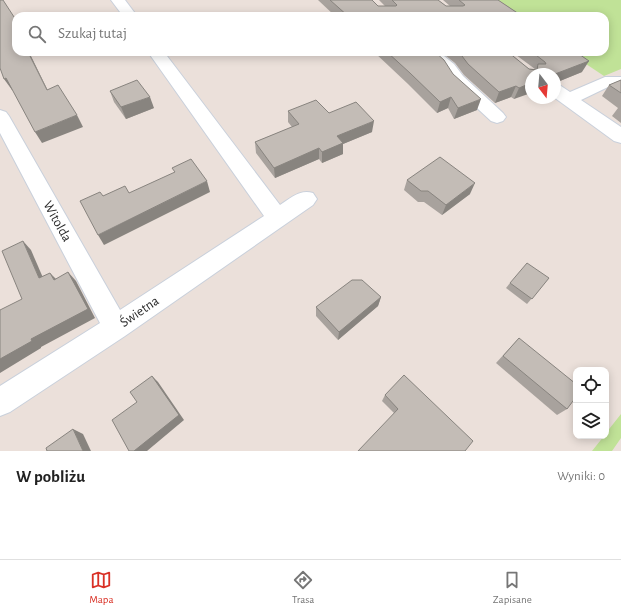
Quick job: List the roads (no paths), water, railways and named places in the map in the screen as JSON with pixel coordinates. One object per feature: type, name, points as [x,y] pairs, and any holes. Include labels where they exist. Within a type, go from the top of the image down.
[{"type":"street","points":[[118,0],[127,12]]},
{"type":"street","points":[[159,56],[277,218]]},
{"type":"street","points":[[434,56],[448,67],[457,80],[497,117]]},
{"type":"street","points":[[562,94],[606,82],[621,82]]},
{"type":"street","points":[[562,94],[621,136]]},
{"type":"street","name":"Witolda","points":[[0,116],[116,326]]},
{"type":"street","name":"Świetna","points":[[0,402],[306,199]]}]
